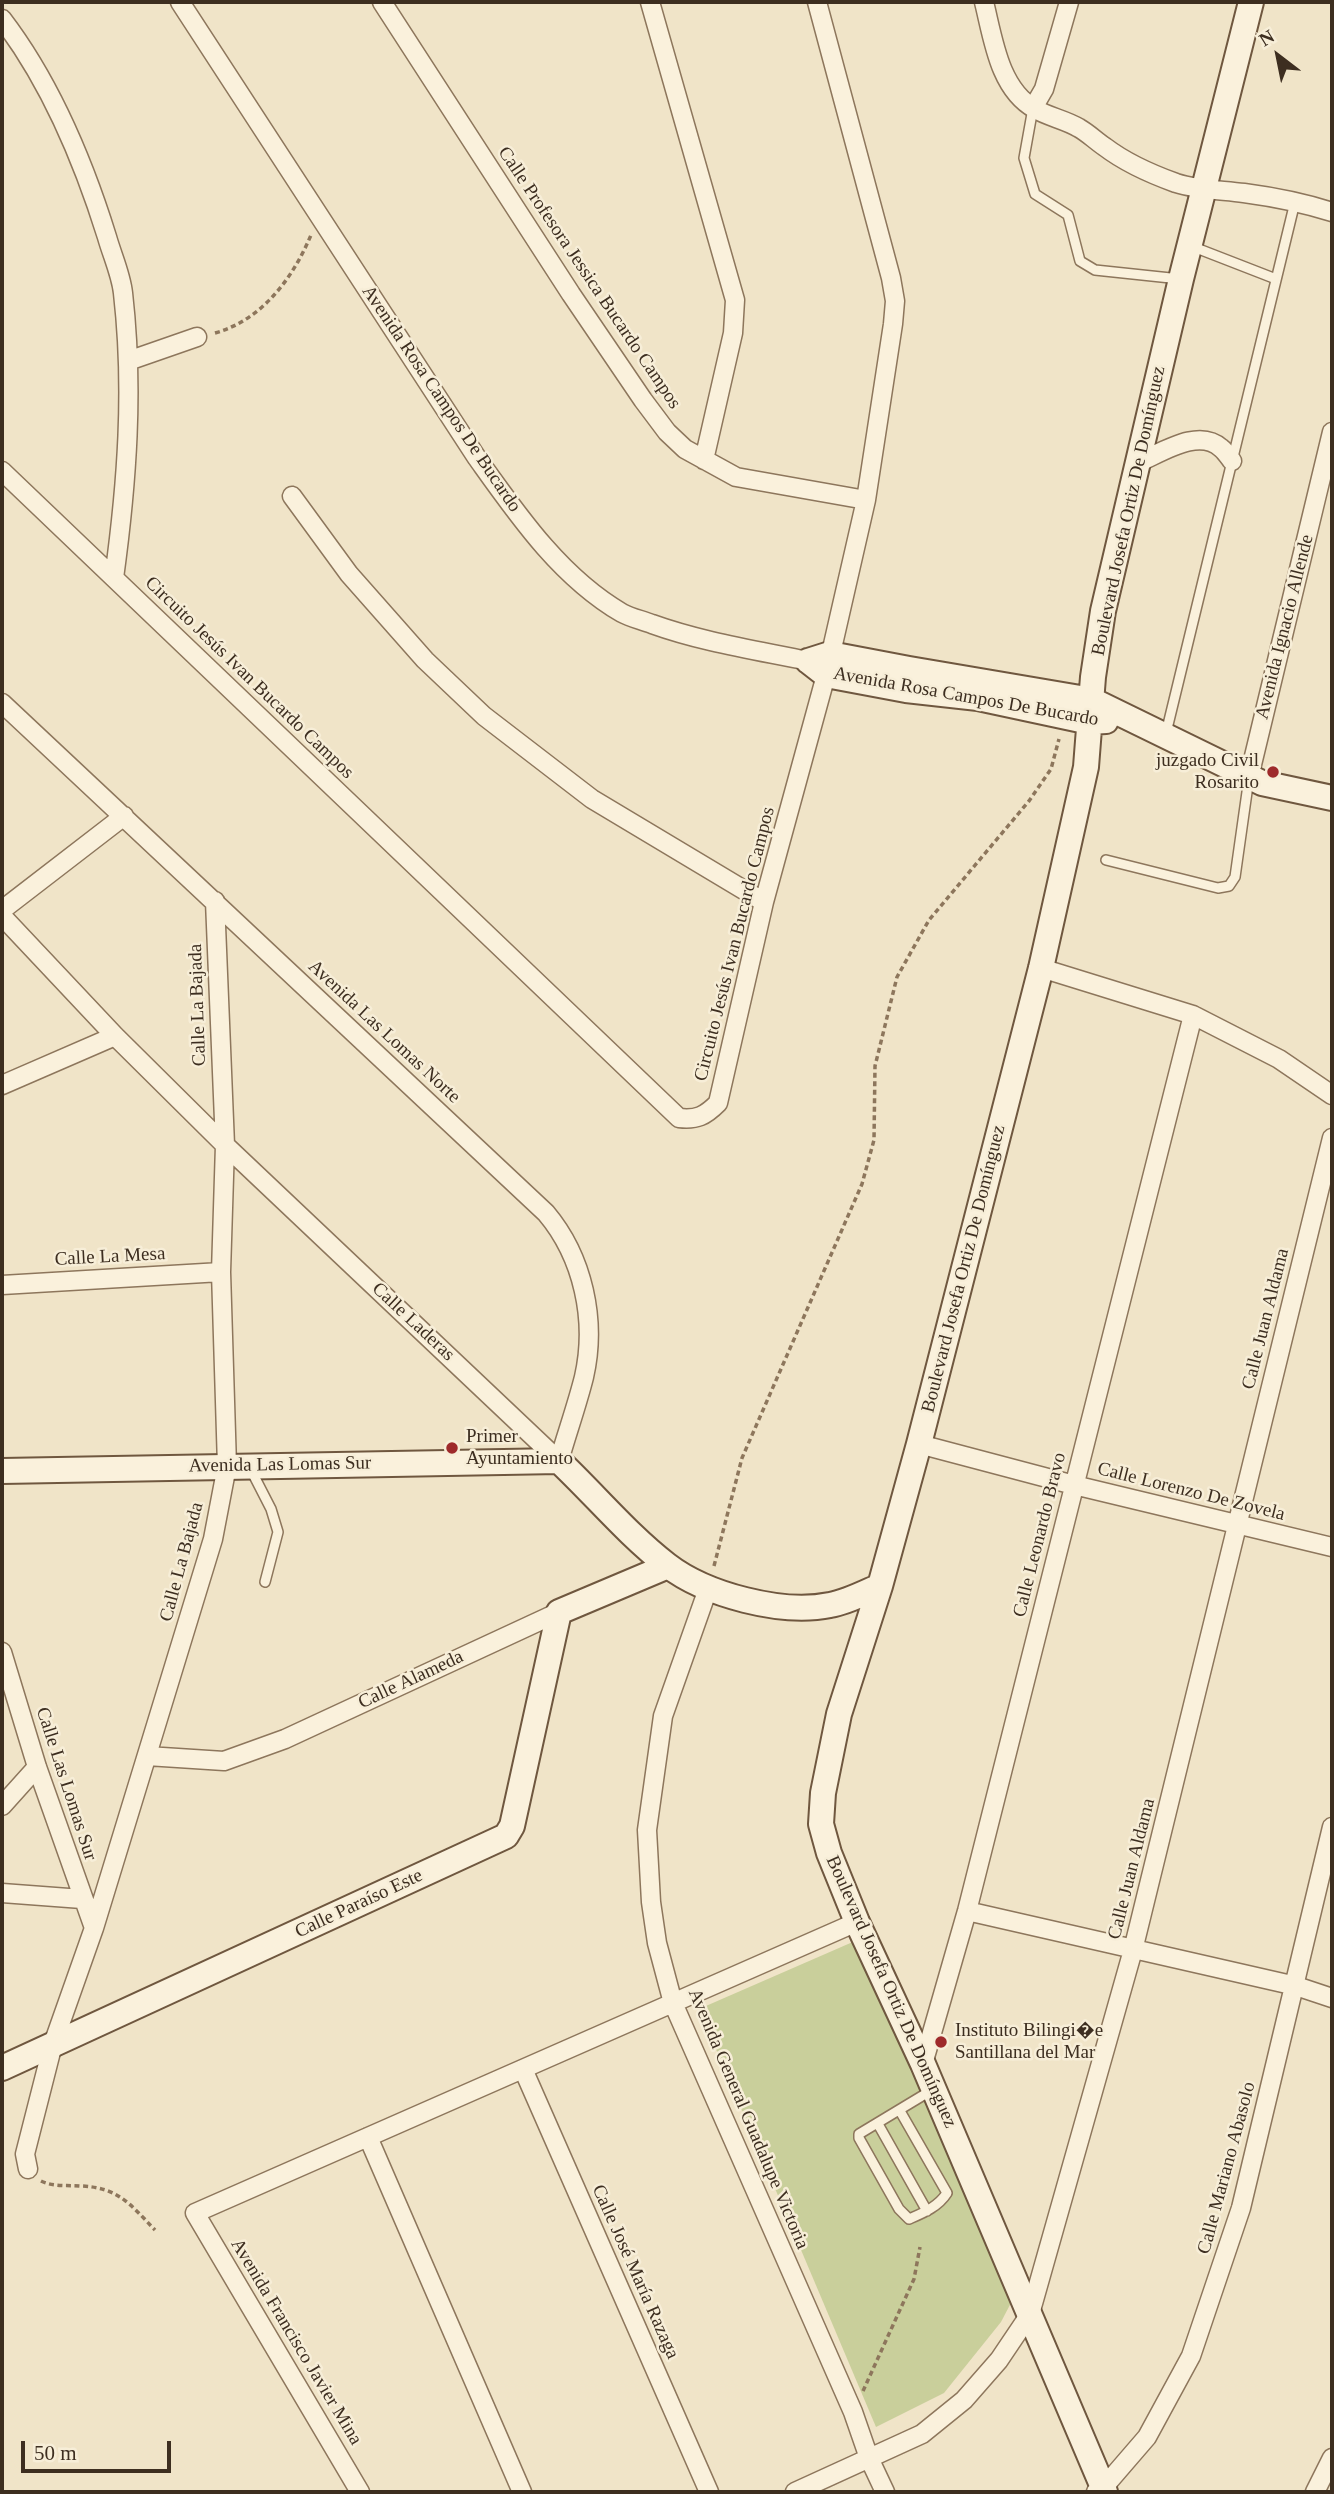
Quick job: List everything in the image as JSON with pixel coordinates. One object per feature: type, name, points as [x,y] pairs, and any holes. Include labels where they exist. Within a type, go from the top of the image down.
[{"type":"main road","name":"Boulevard Josefa Ortiz De Domínguez","points":[[1101,2491],[1030,2314],[934,2089],[857,1922],[829,1853],[821,1824],[823,1793],[839,1714],[880,1586],[919,1444],[1041,968],[1086,767],[1103,611],[1181,279],[1251,2]]},
{"type":"main road","name":"Avenida Rosa Campos De Bucardo","points":[[821,663],[1091,711],[1131,720],[1166,734]]},
{"type":"main road","name":"Avenida Rosa Campos De Bucardo","points":[[907,680],[1064,716],[1091,711]]},
{"type":"main road","points":[[1166,734],[1262,783],[1332,798]]},
{"type":"main road","name":"Calle Laderas","points":[[559,1461],[668,1566],[687,1577],[754,1604],[791,1608],[830,1605],[880,1586]]},
{"type":"main road","name":"Avenida Las Lomas Sur","points":[[2,1471],[559,1461]]},
{"type":"main road","name":"Calle Alameda","points":[[559,1612],[668,1566]]},
{"type":"main road","name":"Calle Paraíso Este","points":[[2,2068],[506,1836],[512,1826],[559,1612]]},
{"type":"street","name":"Avenida Rosa Campos De Bucardo","points":[[180,2],[477,458],[554,557],[589,590],[623,614],[691,638],[821,663]]},
{"type":"street","name":"Calle Profesora Jessica Bucardo Campos","points":[[382,2],[643,400],[667,432],[685,449],[736,477],[866,500]]},
{"type":"street","points":[[650,2],[735,300],[733,333],[704,460]]},
{"type":"street","name":"Circuito Jesús Ivan Bucardo Campos","points":[[2,471],[679,1118],[695,1120],[709,1112],[719,1103],[821,663],[866,500],[890,354],[895,301],[891,278],[817,2]]},
{"type":"street","points":[[984,2],[998,57],[1007,78],[1016,93],[1033,108],[1079,128],[1106,149],[1138,168],[1177,183],[1205,190],[1245,193],[1295,202],[1332,212]]},
{"type":"street","points":[[1033,108],[1044,89],[1069,2]]},
{"type":"street","points":[[2,19],[26,50],[62,118],[96,202],[122,290],[128,361],[128,456],[114,578]]},
{"type":"street","points":[[128,361],[197,337]]},
{"type":"street","name":"Avenida Ignacio Allende","points":[[1249,777],[1332,432]]},
{"type":"street","points":[[1137,463],[1183,442],[1203,440],[1220,447],[1232,461]]},
{"type":"street","points":[[292,496],[349,574],[425,660],[484,716],[592,799],[764,902]]},
{"type":"street","name":"Avenida Las Lomas Norte","points":[[2,705],[215,901],[561,1230],[572,1252],[584,1288],[588,1347],[584,1375],[559,1461]]},
{"type":"street","points":[[2,910],[124,816]]},
{"type":"street","name":"Calle La Bajada","points":[[28,2169],[25,2154],[53,2044],[94,1928],[237,1466],[221,1272],[225,1145],[215,901]]},
{"type":"street","name":"Calle Laderas","points":[[2,916],[115,1036],[225,1145],[559,1461]]},
{"type":"street","points":[[1041,968],[1193,1016],[1279,1059],[1332,1095]]},
{"type":"street","name":"Calle Leonardo Bravo","points":[[923,2064],[967,1912],[1193,1016]]},
{"type":"street","points":[[2,1085],[115,1036]]},
{"type":"street","name":"Calle Juan Aldama","points":[[795,2492],[922,2434],[964,2400],[999,2360],[1030,2314],[1133,1950],[1206,1661],[1236,1525],[1332,1138]]},
{"type":"street","name":"Calle La Mesa","points":[[2,1285],[221,1272]]},
{"type":"street","name":"Calle Lorenzo De Zovela","points":[[919,1444],[1332,1548]]},
{"type":"street","name":"Avenida General Guadalupe Victoria","points":[[709,1586],[663,1716],[647,1830],[655,1929],[673,2003],[853,2412],[869,2458],[885,2492]]},
{"type":"street","name":"Calle Alameda","points":[[147,1756],[224,1761],[285,1739],[559,1612]]},
{"type":"street","name":"Calle Las Lomas Sur","points":[[2,1652],[37,1767],[94,1928]]},
{"type":"street","points":[[2,1806],[37,1767]]},
{"type":"street","name":"Calle Mariano Abasolo","points":[[1101,2491],[1147,2437],[1191,2356],[1241,2208],[1332,1827]]},
{"type":"street","points":[[2,1892],[82,1899]]},
{"type":"street","points":[[967,1912],[1296,1986],[1332,1998]]},
{"type":"street","points":[[522,2492],[368,2137],[857,1922]]},
{"type":"street","name":"Calle José María Razaga","points":[[523,2069],[709,2492]]},
{"type":"street","name":"Avenida Francisco Javier Mina","points":[[360,2492],[195,2213],[368,2137]]},
{"type":"street","points":[[1315,2492],[1332,2458]]},
{"type":"lane","points":[[1033,108],[1024,158],[1035,194],[1068,215],[1080,261],[1095,270],[1181,279]]},
{"type":"lane","points":[[1166,734],[1295,202]]},
{"type":"lane","points":[[1191,246],[1276,279]]},
{"type":"lane","points":[[1105,860],[1218,888],[1229,886],[1235,877],[1249,777]]},
{"type":"lane","points":[[237,1466],[271,1509],[278,1532],[265,1582]]},
{"type":"lane","points":[[900,2111],[947,2193],[926,2211],[909,2219],[899,2209],[859,2134],[934,2089]]},
{"type":"lane","points":[[878,2124],[926,2211]]},
{"type":"path","points":[[197,337],[232,328],[277,295],[302,257],[318,217]]},
{"type":"path","points":[[709,1586],[742,1458],[862,1184],[874,1140],[875,1066],[897,977],[929,920],[1029,801],[1051,769],[1064,716]]},
{"type":"path","points":[[28,2169],[36,2179],[49,2185],[97,2186],[112,2191],[125,2198],[155,2230]]},
{"type":"path","points":[[853,2412],[914,2279],[920,2247]]},
{"type":"green space","points":[[855,1941],[1013,2299],[1001,2322],[944,2393],[876,2427],[699,2009]]},
{"type":"place","name":"juzgado Civil Rosarito","points":[[1273,772]]},
{"type":"place","name":"Primer Ayuntamiento","points":[[452,1448]]},
{"type":"place","name":"Instituto Bilingi�e Santillana del Mar","points":[[941,2042]]}]
